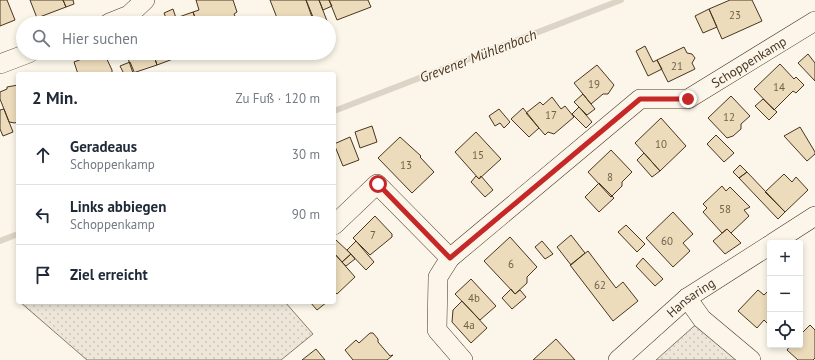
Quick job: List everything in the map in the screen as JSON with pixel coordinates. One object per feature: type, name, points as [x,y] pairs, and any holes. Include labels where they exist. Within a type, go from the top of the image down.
[{"type":"street","points":[[126,16],[145,0]]},
{"type":"street","name":"Schoppenkamp","points":[[463,360],[437,330],[438,277],[450,258],[640,99],[688,99],[815,21]]},
{"type":"street","points":[[0,64],[16,58]]},
{"type":"street","points":[[336,223],[378,184],[450,258]]},
{"type":"street","points":[[778,240],[815,216]]},
{"type":"street","name":"Hansaring","points":[[618,360],[687,298],[767,247]]},
{"type":"street","points":[[687,298],[702,319],[751,360]]},
{"type":"shaded area","points":[[22,304],[287,304],[313,334],[281,360],[87,360]]},
{"type":"shaded area","points":[[702,319],[751,360],[656,360]]},
{"type":"building","points":[[0,0],[7,0],[15,20],[0,26]]},
{"type":"building","points":[[30,0],[63,0],[66,7],[42,16],[36,16]]},
{"type":"building","points":[[63,0],[73,0],[74,4],[66,7]]},
{"type":"building","points":[[196,0],[233,0],[237,12],[234,14],[235,16],[194,16],[193,12],[199,10]]},
{"type":"building","points":[[270,0],[306,0],[313,16],[276,16]]},
{"type":"building","points":[[306,0],[319,0],[325,16],[312,16]]},
{"type":"building","points":[[319,0],[329,0],[332,6],[323,10]]},
{"type":"building","points":[[329,0],[368,0],[371,7],[337,20]]},
{"type":"building","points":[[730,0],[752,0],[762,21],[722,39],[709,9]]},
{"type":"building","points":[[173,9],[176,16],[165,16],[164,13]]},
{"type":"building","points":[[709,9],[717,27],[703,33],[695,16]]},
{"type":"building","points":[[193,12],[194,16],[182,16]]},
{"type":"building","points":[[645,46],[653,62],[657,60],[662,69],[648,76],[636,51]]},
{"type":"building","points":[[684,47],[687,53],[692,54],[695,58],[692,63],[695,69],[668,82],[657,60]]},
{"type":"building","points":[[808,54],[815,63],[815,81],[798,63]]},
{"type":"building","points":[[79,60],[107,60],[112,72],[77,72],[74,62]]},
{"type":"building","points":[[128,60],[155,60],[157,65],[133,72]]},
{"type":"building","points":[[155,60],[170,60],[157,65]]},
{"type":"building","points":[[130,62],[134,72],[123,72],[120,66]]},
{"type":"building","points":[[780,64],[794,79],[796,77],[804,85],[796,93],[793,91],[774,110],[754,89]]},
{"type":"building","points":[[597,65],[614,85],[608,94],[603,94],[591,104],[574,83]]},
{"type":"building","points":[[16,85],[15,123],[9,122],[0,99],[0,92],[7,89],[7,87]]},
{"type":"building","points":[[583,94],[595,109],[587,115],[574,102]]},
{"type":"building","points":[[731,96],[750,116],[741,124],[741,129],[733,136],[727,138],[708,118]]},
{"type":"building","points":[[552,97],[561,109],[565,106],[574,117],[554,134],[548,132],[545,135],[526,113],[540,102],[543,105]]},
{"type":"building","points":[[763,99],[777,112],[769,120],[755,106]]},
{"type":"building","points":[[579,107],[592,122],[586,128],[572,114]]},
{"type":"building","points":[[523,108],[539,128],[529,137],[511,119]]},
{"type":"building","points":[[4,109],[13,132],[3,136],[0,129],[0,110]]},
{"type":"building","points":[[499,109],[510,122],[504,128],[500,123],[495,126],[489,116]]},
{"type":"building","points":[[661,118],[686,146],[660,171],[635,143]]},
{"type":"building","points":[[372,126],[377,142],[360,148],[355,132]]},
{"type":"building","points":[[800,127],[815,152],[815,154],[807,161],[784,136]]},
{"type":"building","points":[[476,132],[501,159],[479,179],[455,152]]},
{"type":"building","points":[[716,135],[734,153],[724,162],[707,144]]},
{"type":"building","points":[[350,137],[359,160],[343,166],[336,149],[336,143]]},
{"type":"building","points":[[400,137],[421,156],[420,157],[434,172],[412,193],[378,158]]},
{"type":"building","points":[[611,150],[632,172],[622,182],[622,186],[611,197],[588,172]]},
{"type":"building","points":[[644,153],[660,171],[652,177],[637,160]]},
{"type":"building","points":[[740,165],[747,172],[739,178],[733,172]]},
{"type":"building","points":[[747,172],[785,212],[778,219],[739,178]]},
{"type":"building","points":[[784,174],[792,182],[796,177],[808,190],[785,212],[765,192]]},
{"type":"building","points":[[476,176],[479,179],[481,176],[493,190],[485,197],[471,182]]},
{"type":"building","points":[[599,183],[614,198],[599,212],[585,197]]},
{"type":"building","points":[[722,186],[726,191],[730,187],[750,207],[744,210],[749,216],[731,233],[727,229],[722,233],[703,212],[707,208],[703,204]]},
{"type":"building","points":[[673,212],[693,234],[683,243],[690,251],[673,267],[646,238]]},
{"type":"building","points":[[375,216],[392,234],[392,237],[370,255],[353,238]]},
{"type":"building","points":[[626,225],[645,244],[637,252],[618,232]]},
{"type":"building","points":[[727,229],[741,243],[725,254],[713,241]]},
{"type":"building","points":[[571,235],[585,253],[571,265],[557,247]]},
{"type":"building","points":[[510,237],[537,267],[527,277],[527,283],[515,294],[484,261]]},
{"type":"building","points":[[336,240],[351,254],[342,262],[336,255]]},
{"type":"building","points":[[356,241],[374,262],[366,270],[347,250]]},
{"type":"building","points":[[542,241],[553,254],[545,259],[535,247]]},
{"type":"building","points":[[588,251],[616,288],[623,282],[638,301],[613,321],[570,265]]},
{"type":"building","points":[[351,254],[355,259],[346,266],[342,262]]},
{"type":"building","points":[[336,255],[355,277],[337,294],[336,293]]},
{"type":"building","points":[[643,258],[663,279],[655,286],[636,266]]},
{"type":"building","points":[[471,279],[496,306],[480,320],[455,294]]},
{"type":"building","points":[[511,289],[515,294],[520,290],[526,297],[512,309],[502,298]]},
{"type":"building","points":[[758,290],[764,295],[767,292],[767,323],[764,320],[757,328],[738,311]]},
{"type":"building","points":[[462,301],[487,328],[471,343],[452,322],[453,310]]},
{"type":"building","points":[[312,304],[324,304],[317,310]]},
{"type":"building","points":[[810,325],[815,330],[815,358],[813,360],[798,360],[787,350],[789,348],[803,348],[803,332]]},
{"type":"building","points":[[370,333],[373,333],[378,339],[378,342],[390,356],[393,355],[387,360],[353,360],[345,350],[356,340],[359,343]]},
{"type":"building","points":[[556,339],[575,360],[533,360]]},
{"type":"building","points":[[316,349],[325,360],[302,360]]},
{"type":"waterway","name":"Grevener Mühlenbach","points":[[336,110],[621,0]]},
{"type":"waterway","name":"Grevener Mühlenbach","points":[[0,241],[16,235]]},
{"type":"route","points":[[378,184],[450,258],[640,99],[688,99]]}]
